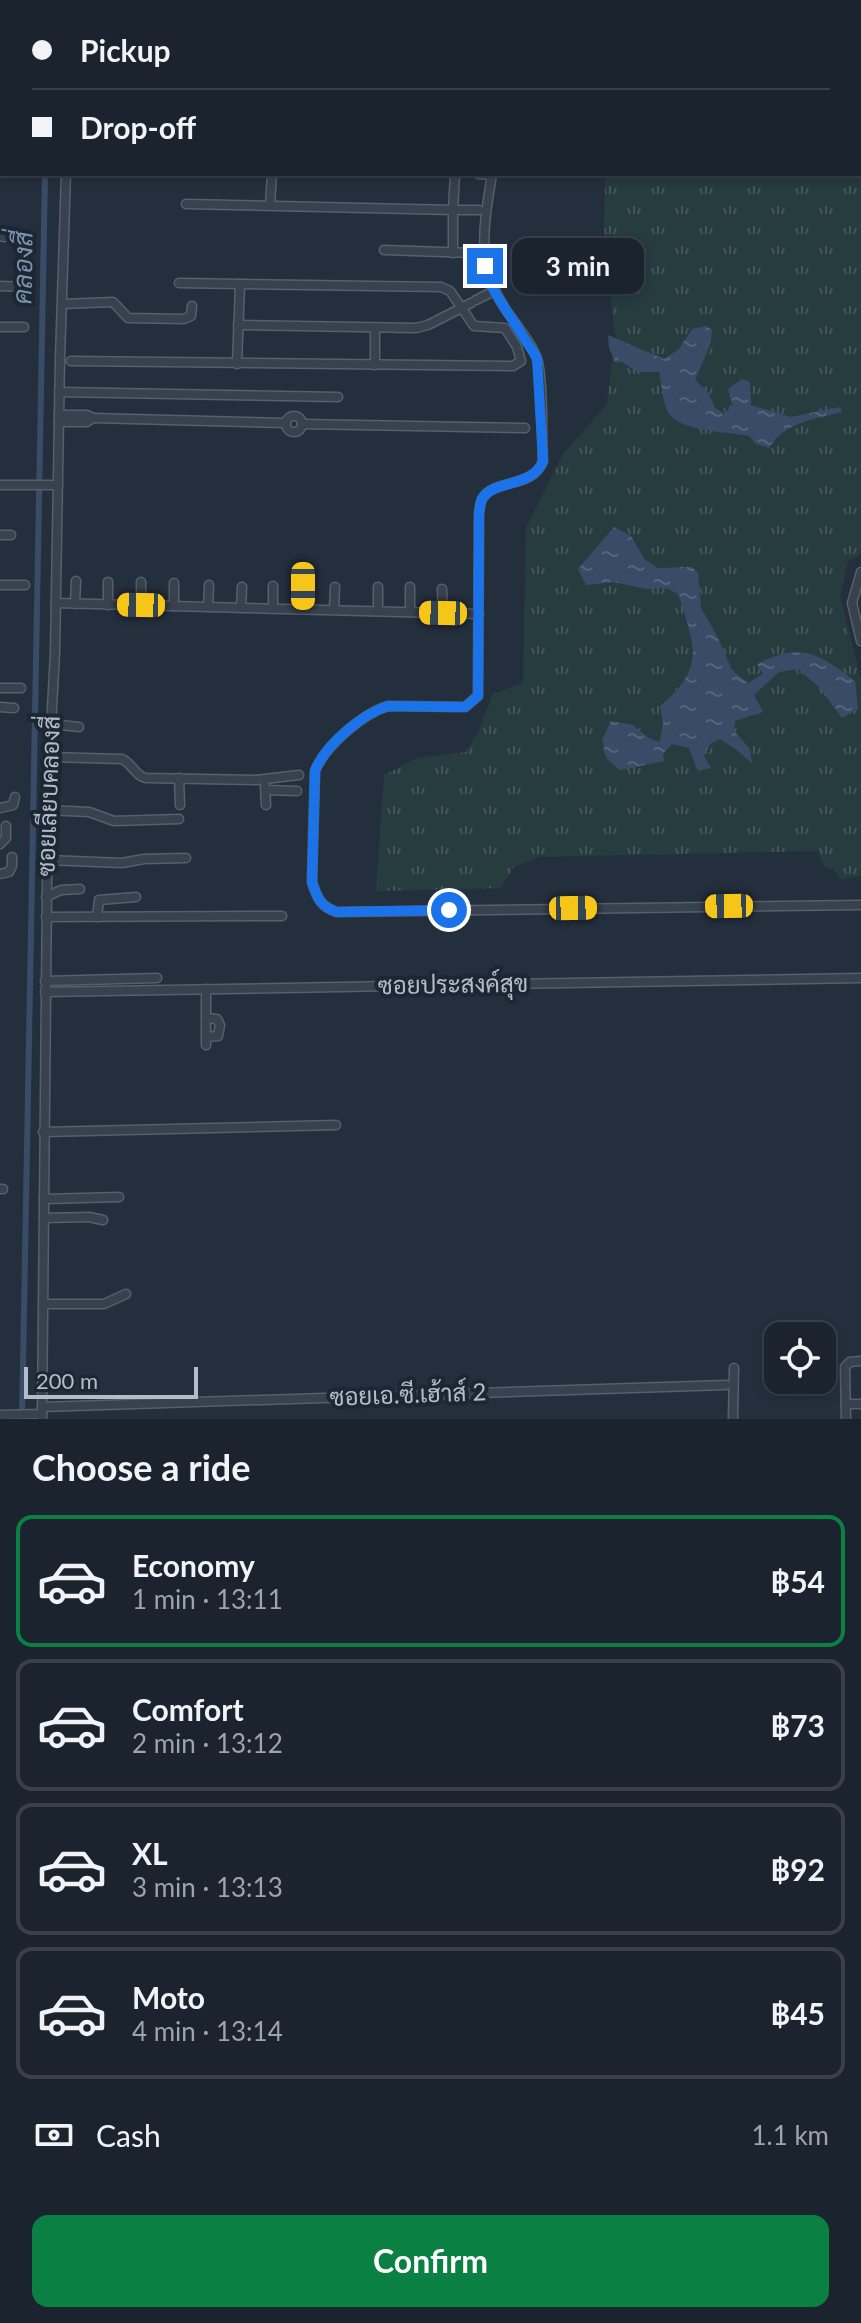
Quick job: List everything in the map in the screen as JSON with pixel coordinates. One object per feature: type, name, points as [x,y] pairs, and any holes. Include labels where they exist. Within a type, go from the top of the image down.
[{"type":"street","name":"ซอยเลียบคลองสี่","points":[[41,1413],[47,810],[56,603],[54,485],[59,418],[66,176]]},
{"type":"street","points":[[270,205],[272,176]]},
{"type":"street","points":[[453,253],[455,176]]},
{"type":"street","points":[[492,176],[485,266],[494,291],[537,358],[543,461],[535,473],[489,492],[482,499],[479,513],[480,684],[473,703],[465,707],[388,706],[377,709],[333,743],[319,759],[315,771],[312,882],[317,898],[325,908],[337,912],[861,905]]},
{"type":"street","points":[[186,204],[479,210]]},
{"type":"street","points":[[384,250],[473,253]]},
{"type":"street","points":[[71,361],[513,366],[521,359],[505,328],[474,326],[450,291],[441,287],[179,283]]},
{"type":"street","points":[[237,364],[240,284]]},
{"type":"street","points":[[0,286],[27,287]]},
{"type":"street","points":[[238,325],[423,326],[494,291]]},
{"type":"street","points":[[62,304],[113,302],[128,318],[184,319],[191,316],[192,306]]},
{"type":"street","points":[[0,327],[24,327]]},
{"type":"street","points":[[375,328],[375,365]]},
{"type":"street","points":[[59,392],[338,397]]},
{"type":"street","points":[[59,418],[87,422],[93,418],[286,423],[288,429],[294,432],[300,430],[302,424],[525,428]]},
{"type":"street","points":[[0,485],[54,485]]},
{"type":"street","points":[[0,535],[11,535]]},
{"type":"street","points":[[861,572],[852,603],[861,641]]},
{"type":"street","points":[[75,604],[76,581]]},
{"type":"street","points":[[108,582],[108,605]]},
{"type":"street","points":[[141,582],[141,605]]},
{"type":"street","points":[[174,583],[174,606]]},
{"type":"street","points":[[0,585],[25,585]]},
{"type":"street","points":[[208,607],[209,585]]},
{"type":"street","points":[[273,586],[273,609]]},
{"type":"street","points":[[303,586],[303,609]]},
{"type":"street","points":[[241,608],[242,587]]},
{"type":"street","points":[[334,610],[335,587]]},
{"type":"street","points":[[378,587],[378,611]]},
{"type":"street","points":[[410,587],[410,612]]},
{"type":"street","points":[[442,589],[443,613]]},
{"type":"street","points":[[56,603],[479,614]]},
{"type":"street","points":[[0,688],[21,688]]},
{"type":"street","points":[[0,707],[14,708]]},
{"type":"street","points":[[51,724],[79,727]]},
{"type":"street","points":[[49,757],[116,758],[130,762],[141,777],[265,778],[299,775]]},
{"type":"street","points":[[179,778],[180,805]]},
{"type":"street","points":[[265,778],[266,805]]},
{"type":"street","points":[[266,790],[297,791]]},
{"type":"street","points":[[0,808],[13,805],[15,797]]},
{"type":"street","points":[[47,810],[89,812],[114,821],[179,819]]},
{"type":"street","points":[[0,844],[6,838],[6,826]]},
{"type":"street","points":[[0,874],[12,869],[12,857]]},
{"type":"street","points":[[47,860],[122,863],[186,858]]},
{"type":"street","points":[[46,897],[61,890],[80,889]]},
{"type":"street","points":[[97,917],[99,900],[136,897]]},
{"type":"street","points":[[46,917],[282,916]]},
{"type":"street","points":[[45,981],[157,978]]},
{"type":"street","name":"ซอยประสงค์สุข","points":[[45,992],[861,978]]},
{"type":"street","points":[[206,989],[206,1018],[217,1019],[220,1025],[218,1036],[206,1041]]},
{"type":"street","points":[[43,1132],[336,1125]]},
{"type":"street","points":[[44,1199],[119,1197]]},
{"type":"street","points":[[44,1218],[89,1217],[103,1220]]},
{"type":"street","points":[[43,1304],[104,1304],[126,1294]]},
{"type":"street","points":[[846,1419],[845,1367],[850,1362],[861,1361]]},
{"type":"street","points":[[733,1419],[734,1368]]},
{"type":"street","name":"ซอยเอ.ซี.เฮ้าส์ 2","points":[[2,1414],[726,1385]]},
{"type":"street","points":[[846,1404],[861,1404]]},
{"type":"green space","points":[[605,176],[861,176],[861,554],[848,561],[840,596],[861,680],[861,876],[841,880],[833,869],[825,867],[817,851],[538,857],[514,867],[501,888],[376,891],[384,775],[417,758],[466,752],[479,730],[493,694],[523,683],[526,528],[563,454],[607,404],[615,336],[604,242]]},
{"type":"water","points":[[706,326],[712,330],[711,342],[695,380],[708,392],[715,408],[725,414],[732,405],[728,389],[742,379],[750,382],[751,405],[791,417],[840,407],[842,412],[792,427],[769,448],[756,444],[749,436],[692,427],[673,418],[667,410],[659,372],[638,372],[622,362],[615,362],[609,348],[608,335],[664,359],[679,349],[692,329]]},
{"type":"water","points":[[614,527],[631,536],[645,560],[658,568],[692,567],[698,573],[701,608],[732,670],[748,683],[763,674],[757,664],[786,653],[809,654],[830,663],[855,681],[858,709],[842,718],[819,687],[798,669],[779,672],[754,695],[763,712],[735,721],[734,731],[750,749],[752,764],[720,739],[710,744],[704,756],[711,768],[698,771],[689,748],[672,744],[663,754],[664,761],[620,770],[607,759],[602,740],[611,721],[632,725],[660,742],[663,723],[660,706],[685,680],[693,655],[689,628],[678,594],[666,588],[647,589],[613,582],[586,585],[578,569]]},
{"type":"waterway","name":"คลองสี่","points":[[22,1419],[45,176]]},
{"type":"route","points":[[449,910],[337,912],[325,908],[317,898],[312,882],[315,771],[319,759],[333,743],[377,709],[388,706],[465,707],[478,696],[479,513],[482,499],[489,492],[527,478],[540,468],[543,461],[537,358],[489,282],[485,266]]}]
